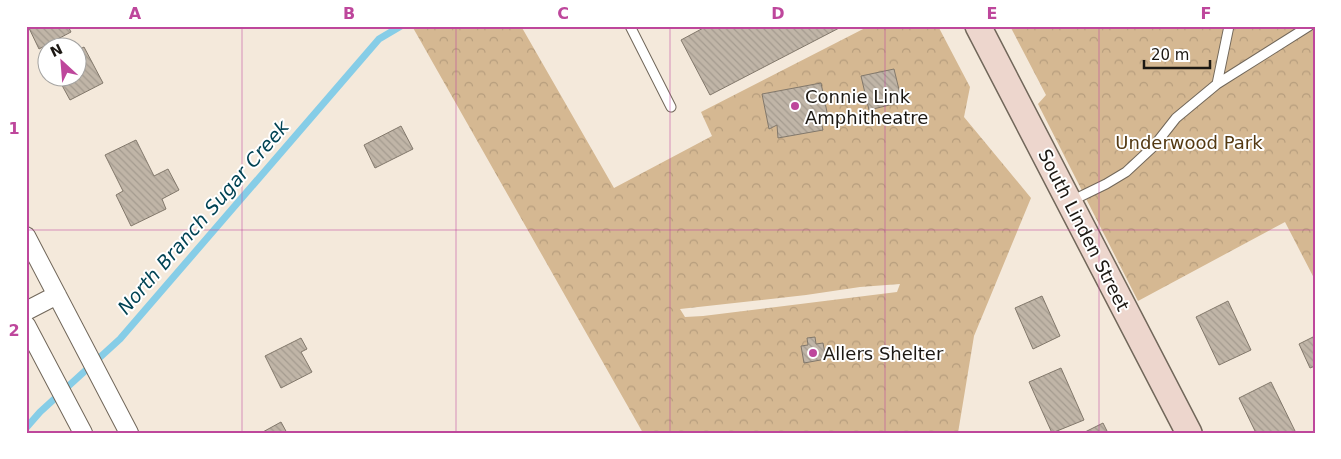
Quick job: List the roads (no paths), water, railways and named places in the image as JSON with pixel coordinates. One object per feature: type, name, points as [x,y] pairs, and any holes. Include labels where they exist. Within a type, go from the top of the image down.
[{"type":"main road","name":"South Linden Street","points":[[978,26],[1189,433]]},
{"type":"street","points":[[26,236],[128,433]]},
{"type":"street","points":[[26,311],[57,295]]},
{"type":"street","points":[[26,325],[83,433]]},
{"type":"lane","points":[[630,26],[671,107]]},
{"type":"lane","points":[[1217,84],[1229,26]]},
{"type":"lane","points":[[1069,202],[1126,172],[1154,146],[1176,118],[1217,84],[1309,26]]},
{"type":"waterway","name":"North Branch Sugar Creek","points":[[26,428],[40,412],[120,339],[379,39],[401,26]]},
{"type":"place","name":"Connie Link Amphitheatre","points":[[795,106]]},
{"type":"place","name":"Allers Shelter","points":[[813,353]]},
{"type":"park label","name":"Underwood Park","points":[[1189,142]]}]
